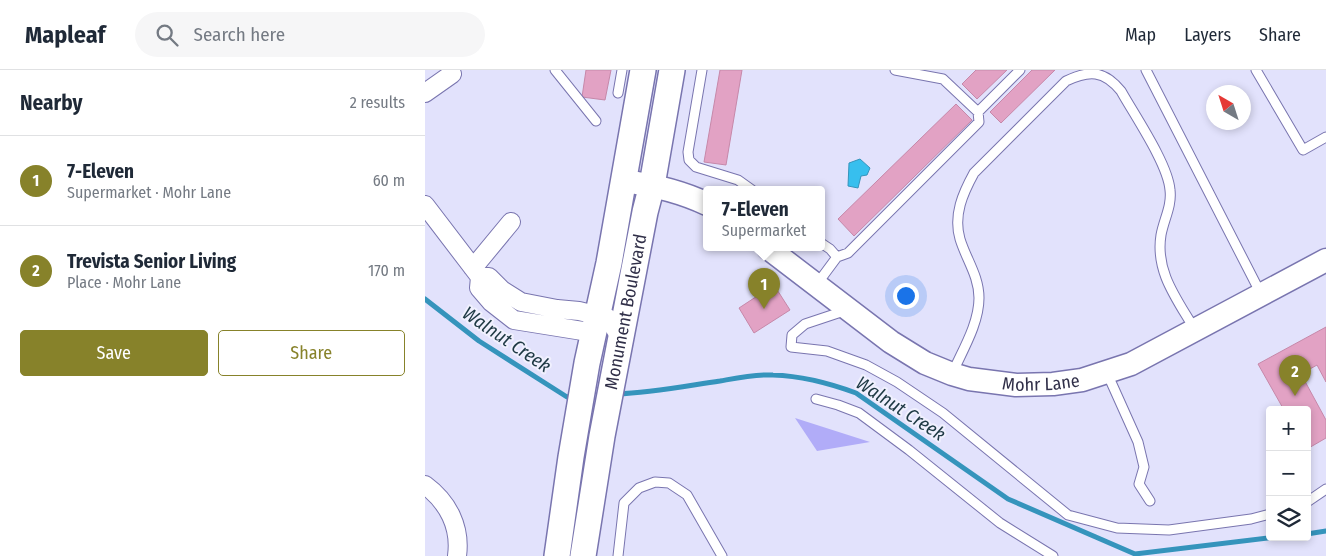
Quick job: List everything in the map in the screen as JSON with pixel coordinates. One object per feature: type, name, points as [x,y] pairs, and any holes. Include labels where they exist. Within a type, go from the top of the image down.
[{"type":"main road","name":"Monument Boulevard","points":[[557,556],[587,364],[609,263],[643,70]]},
{"type":"main road","name":"Monument Boulevard","points":[[583,556],[602,436],[645,212],[652,185],[672,70]]},
{"type":"street","points":[[425,93],[452,74]]},
{"type":"street","points":[[624,181],[680,192],[703,202]]},
{"type":"street","points":[[425,205],[476,272],[489,277],[502,290],[521,302],[579,311],[596,324],[608,318],[621,338]]},
{"type":"street","points":[[476,272],[511,222]]},
{"type":"street","name":"Mohr Lane","points":[[772,251],[891,342],[925,363],[952,374],[990,383],[1016,385],[1053,384],[1082,380],[1131,364],[1326,260]]},
{"type":"street","points":[[425,485],[443,502],[456,525],[459,544],[457,556]]},
{"type":"lane","points":[[555,70],[596,121]]},
{"type":"lane","points":[[618,93],[622,70]]},
{"type":"lane","points":[[702,70],[687,152],[689,160],[696,167],[738,180],[746,186]]},
{"type":"lane","points":[[817,285],[837,257],[848,253],[979,122],[978,112],[943,79],[895,70]]},
{"type":"lane","points":[[978,112],[1020,70]]},
{"type":"lane","points":[[1146,70],[1261,295]]},
{"type":"lane","points":[[1256,70],[1303,150],[1326,137]]},
{"type":"lane","points":[[952,374],[976,318],[979,298],[976,279],[959,238],[958,218],[960,202],[967,186],[974,172],[1066,81],[1077,74],[1088,72],[1102,74],[1112,79],[1121,91],[1167,172],[1170,203],[1159,248],[1161,264],[1167,282],[1195,330]]},
{"type":"lane","points":[[825,246],[837,257]]},
{"type":"lane","points":[[848,310],[805,324],[792,335],[791,347],[827,351],[866,365],[897,382],[943,413],[1068,515],[1117,528],[1169,530],[1251,519],[1266,515]]},
{"type":"lane","points":[[1107,373],[1138,442],[1144,467],[1139,484],[1150,501]]},
{"type":"lane","points":[[817,399],[859,413],[909,450],[1001,524],[1053,556]]},
{"type":"lane","points":[[618,556],[624,503],[639,488],[655,482],[669,483],[687,495],[722,556]]},
{"type":"lane","points":[[1311,499],[1326,489]]},
{"type":"shaded area","points":[[795,418],[870,442],[817,451]]},
{"type":"water","points":[[860,159],[870,168],[867,175],[861,176],[858,188],[848,186],[849,163]]},
{"type":"building","points":[[586,70],[611,70],[605,100],[582,97]]},
{"type":"building","points":[[720,70],[742,70],[726,165],[704,162]]},
{"type":"building","points":[[976,70],[1007,70],[977,99],[962,84]]},
{"type":"building","points":[[1032,70],[1055,70],[1001,123],[990,112]]},
{"type":"building","points":[[956,104],[972,120],[854,236],[838,219]]},
{"type":"building","points":[[774,285],[790,310],[754,333],[739,308]]},
{"type":"building","points":[[1326,327],[1326,382],[1317,365],[1301,374],[1326,420],[1326,438],[1311,447],[1311,406],[1282,406],[1258,364]]},
{"type":"waterway","name":"Walnut Creek","points":[[425,299],[479,341],[567,397],[573,396]]},
{"type":"waterway","name":"Walnut Creek","points":[[617,394],[656,391],[760,375],[794,377],[815,381],[856,393],[1008,499],[1135,554],[1266,538]]},
{"type":"waterway","name":"Walnut Creek","points":[[1311,533],[1326,531]]},
{"type":"place","name":"7-Eleven","points":[[764,309]]},
{"type":"place","name":"Trevista Senior Living","points":[[1295,396]]}]
